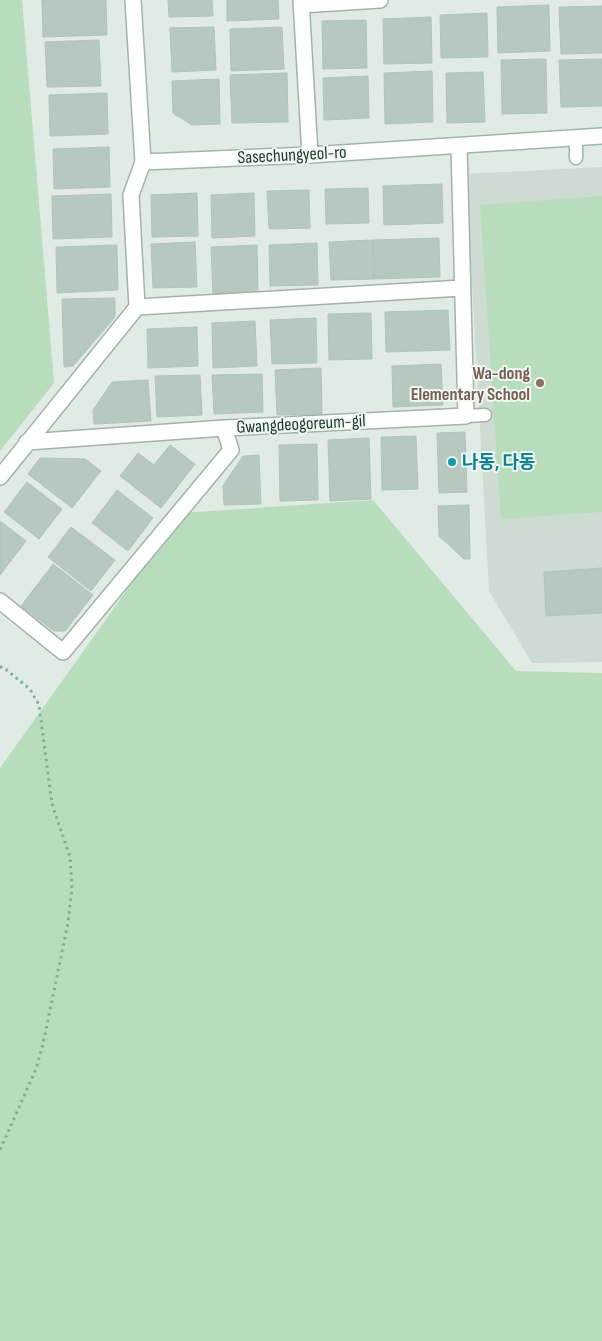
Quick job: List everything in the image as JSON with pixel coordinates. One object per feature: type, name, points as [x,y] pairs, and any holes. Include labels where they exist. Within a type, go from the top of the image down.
[{"type":"street","points":[[0,477],[137,307],[131,195],[143,162],[133,0]]},
{"type":"street","points":[[310,154],[301,3],[380,0]]},
{"type":"street","name":"Sasechungyeol-ro","points":[[143,162],[459,146],[602,136]]},
{"type":"street","points":[[459,146],[466,416]]},
{"type":"street","points":[[137,307],[462,288]]},
{"type":"street","name":"Gwangdeogoreum-gil","points":[[0,601],[63,652],[231,450],[224,428],[466,416]]},
{"type":"street","points":[[27,442],[224,428]]},
{"type":"lane","points":[[576,138],[576,158]]},
{"type":"lane","points":[[466,416],[485,415]]},
{"type":"path","points":[[0,667],[3,667],[23,682],[37,701],[52,804],[70,857],[72,888],[68,923],[42,1049],[36,1069],[0,1150]]},
{"type":"shaded area","name":"Wa-dong Elementary School","points":[[602,167],[602,662],[532,663],[489,591],[466,174]]},
{"type":"green space","points":[[0,0],[22,0],[54,383],[0,451]]},
{"type":"green space","points":[[602,196],[602,512],[501,519],[480,205]]},
{"type":"green space","points":[[373,500],[516,671],[602,673],[602,1341],[0,1341],[0,768],[182,513]]},
{"type":"building","points":[[42,0],[106,0],[107,35],[43,37]]},
{"type":"building","points":[[168,0],[212,0],[213,16],[169,17]]},
{"type":"building","points":[[227,0],[278,0],[279,19],[227,21]]},
{"type":"building","points":[[549,5],[550,51],[498,53],[497,7]]},
{"type":"building","points":[[602,6],[602,53],[561,54],[559,7]]},
{"type":"building","points":[[487,13],[488,57],[441,58],[440,15]]},
{"type":"building","points":[[431,17],[432,63],[384,64],[383,19]]},
{"type":"building","points":[[366,20],[367,68],[323,69],[322,21]]},
{"type":"building","points":[[214,27],[216,70],[172,72],[170,28]]},
{"type":"building","points":[[282,27],[284,69],[231,71],[230,29]]},
{"type":"building","points":[[99,40],[101,86],[47,87],[45,42]]},
{"type":"building","points":[[546,59],[547,113],[502,114],[501,60]]},
{"type":"building","points":[[602,59],[602,106],[561,107],[559,60]]},
{"type":"building","points":[[432,71],[433,122],[385,124],[384,73]]},
{"type":"building","points":[[483,72],[485,122],[447,123],[446,73]]},
{"type":"building","points":[[287,73],[288,122],[232,123],[230,75]]},
{"type":"building","points":[[368,76],[369,118],[324,120],[323,78]]},
{"type":"building","points":[[219,79],[220,124],[192,125],[173,113],[172,81]]},
{"type":"building","points":[[107,93],[108,134],[50,136],[49,95]]},
{"type":"building","points":[[109,147],[110,187],[54,189],[53,149]]},
{"type":"building","points":[[442,184],[443,223],[384,225],[383,186]]},
{"type":"building","points":[[368,188],[369,223],[326,224],[325,189]]},
{"type":"building","points":[[309,190],[310,228],[269,229],[267,191]]},
{"type":"building","points":[[197,193],[198,236],[152,237],[151,195]]},
{"type":"building","points":[[254,193],[255,236],[212,238],[211,195]]},
{"type":"building","points":[[111,194],[112,237],[53,239],[52,196]]},
{"type":"building","points":[[439,238],[440,277],[374,279],[373,240]]},
{"type":"building","points":[[373,240],[374,279],[331,280],[329,242]]},
{"type":"building","points":[[195,242],[197,287],[153,288],[151,244]]},
{"type":"building","points":[[317,243],[318,285],[270,286],[269,245]]},
{"type":"building","points":[[117,245],[118,290],[57,293],[56,247]]},
{"type":"building","points":[[257,245],[258,294],[213,295],[211,247]]},
{"type":"building","points":[[115,298],[115,317],[73,366],[64,367],[62,299]]},
{"type":"building","points":[[448,310],[450,350],[386,352],[385,312]]},
{"type":"building","points":[[371,313],[372,359],[329,360],[328,314]]},
{"type":"building","points":[[316,318],[317,363],[272,364],[270,320]]},
{"type":"building","points":[[255,321],[257,366],[213,368],[212,323]]},
{"type":"building","points":[[197,327],[198,366],[148,368],[147,329]]},
{"type":"building","points":[[441,364],[443,405],[393,407],[392,366]]},
{"type":"building","points":[[321,368],[322,414],[277,415],[275,370]]},
{"type":"building","points":[[262,374],[263,412],[214,414],[212,375]]},
{"type":"building","points":[[200,375],[202,415],[157,417],[155,376]]},
{"type":"building","points":[[148,380],[151,421],[94,424],[93,410],[112,382]]},
{"type":"building","name":"나동, 다동","points":[[465,432],[467,492],[439,493],[437,433]]},
{"type":"building","points":[[416,436],[418,489],[382,490],[381,437]]},
{"type":"building","points":[[369,438],[371,499],[330,501],[328,440]]},
{"type":"building","points":[[317,444],[318,500],[280,501],[279,445]]},
{"type":"building","points":[[170,445],[195,464],[161,508],[120,476],[138,453],[154,465]]},
{"type":"building","points":[[259,455],[261,504],[224,505],[223,486],[243,456]]},
{"type":"building","points":[[40,458],[85,459],[101,471],[72,508],[28,474]]},
{"type":"building","points":[[27,482],[62,509],[39,539],[4,512]]},
{"type":"building","points":[[117,490],[153,518],[128,551],[92,523]]},
{"type":"building","points":[[469,505],[470,559],[464,559],[439,536],[438,506]]},
{"type":"building","points":[[0,521],[26,541],[0,575]]},
{"type":"building","points":[[71,527],[115,560],[91,591],[48,557]]},
{"type":"building","points":[[53,564],[93,595],[65,631],[54,631],[21,606]]},
{"type":"building","points":[[602,568],[602,613],[546,616],[544,572]]},
{"type":"place","name":"Wa-dong Elementary School","points":[[540,383]]},
{"type":"place","name":"나동, 다동","points":[[452,462]]}]
